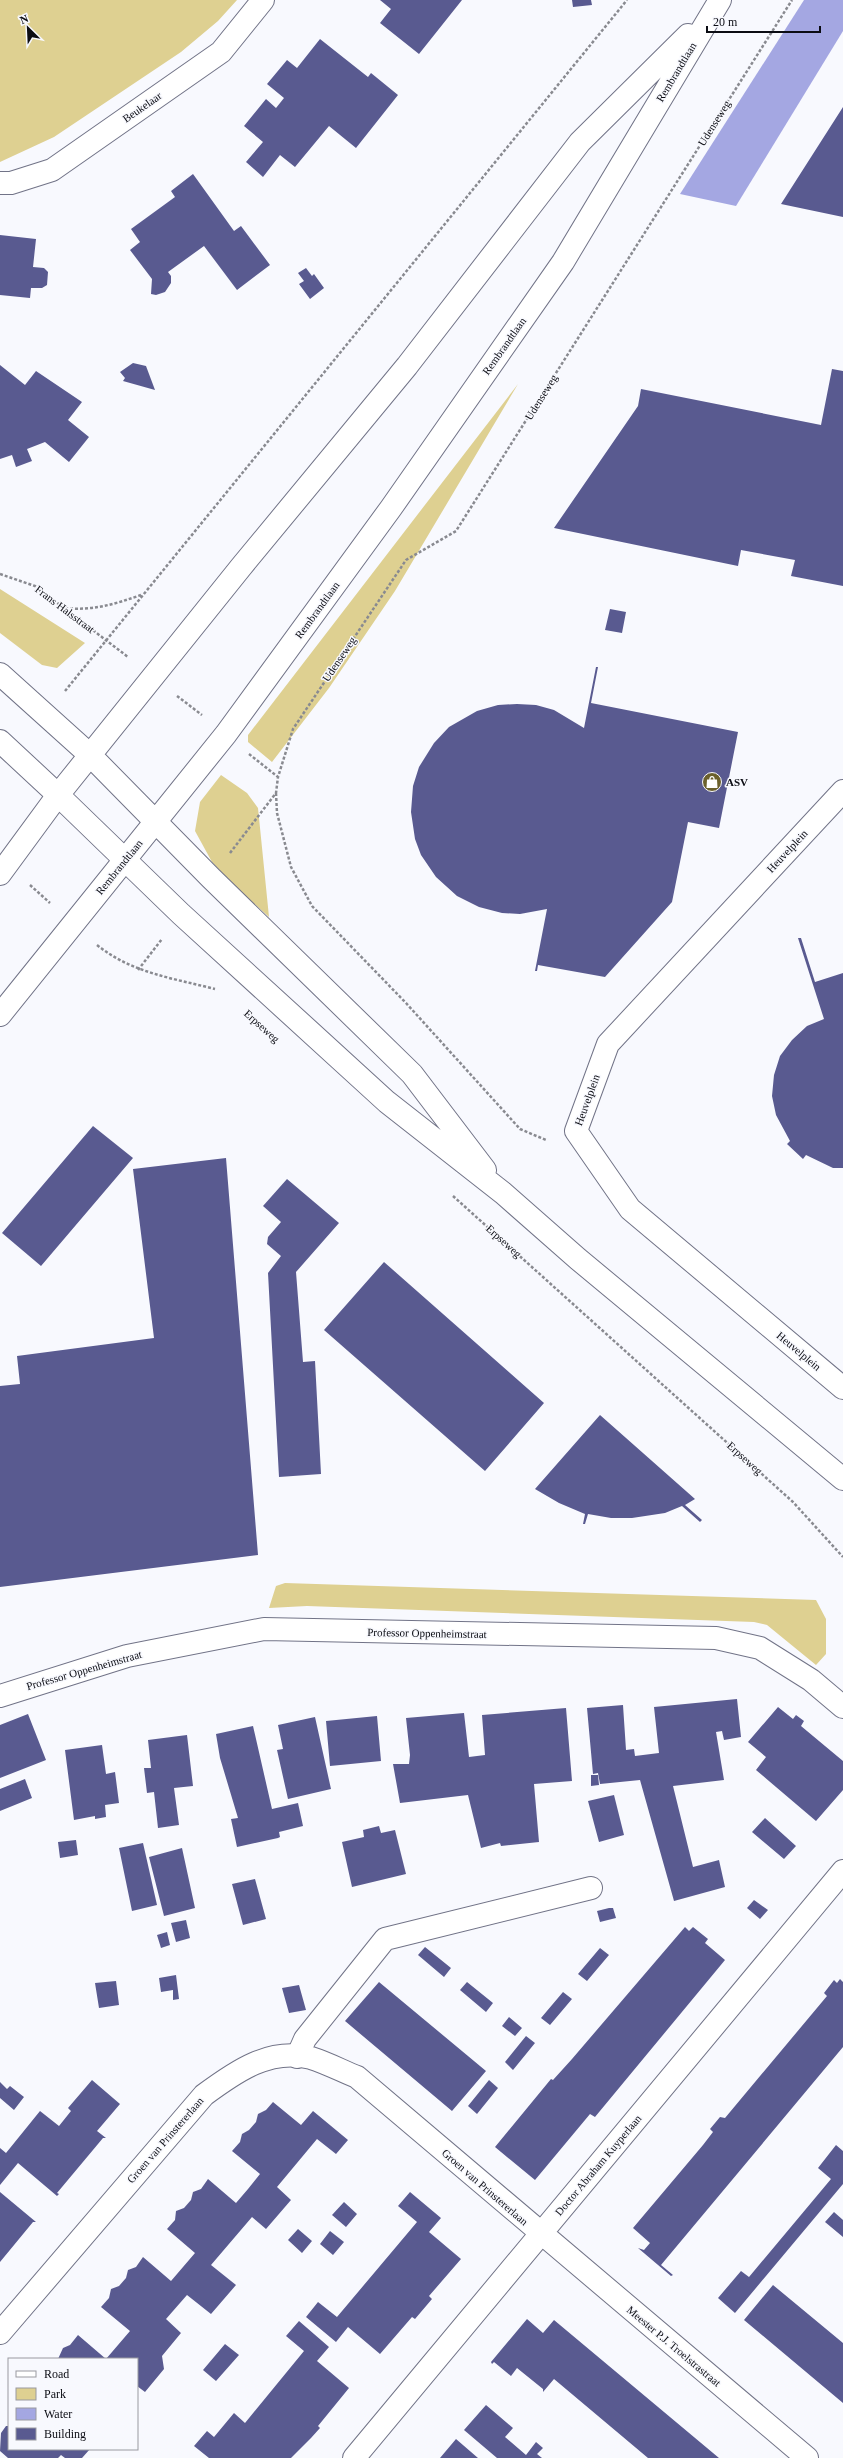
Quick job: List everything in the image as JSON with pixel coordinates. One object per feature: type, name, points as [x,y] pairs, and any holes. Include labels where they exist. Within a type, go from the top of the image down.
[{"type":"street","name":"Beukelaar","points":[[0,184],[10,183],[52,170],[59,166],[221,52],[263,0]]},
{"type":"street","name":"Rembrandtlaan","points":[[0,874],[58,796],[154,678],[241,567],[407,366],[580,142],[715,6]]},
{"type":"street","name":"Rembrandtlaan","points":[[0,1015],[226,734],[391,508],[563,262],[715,6]]},
{"type":"street","points":[[0,674],[90,756],[211,878],[412,1074],[503,1193]]},
{"type":"street","points":[[0,741],[182,914],[387,1102],[503,1193],[578,1259],[843,1479]]},
{"type":"street","name":"Heuvelplein","points":[[843,791],[608,1044],[576,1131],[630,1209],[843,1388]]},
{"type":"street","name":"Professor Oppenheimstraat","points":[[0,1696],[127,1656],[272,1630],[716,1638],[760,1648],[811,1680],[843,1707]]},
{"type":"street","name":"Doctor Abraham Kuyperlaan","points":[[354,2458],[843,1871]]},
{"type":"street","points":[[297,2056],[305,2039],[385,1938],[591,1888]]},
{"type":"street","name":"Groen van Prinstererlaan","points":[[0,2333],[204,2095],[240,2068],[268,2058],[297,2056],[311,2058],[357,2077],[540,2234]]},
{"type":"street","name":"Meester P.J. Troelstrastraat","points":[[540,2234],[807,2458]]},
{"type":"path","points":[[105,640],[244,473],[626,0]]},
{"type":"path","name":"Udenseweg","points":[[278,777],[293,729],[406,560],[456,531],[792,0]]},
{"type":"path","name":"Frans Halsstraat","points":[[0,574],[35,586],[226,734],[278,777]]},
{"type":"path","points":[[64,608],[83,610],[105,608],[142,594]]},
{"type":"path","points":[[276,793],[277,813],[291,867],[312,906],[406,1003],[520,1129],[549,1141],[576,1131]]},
{"type":"path","points":[[138,970],[222,991]]},
{"type":"path","name":"Erpseweg","points":[[451,1194],[793,1502],[843,1557]]},
{"type":"green space","points":[[0,0],[237,0],[218,21],[181,52],[54,137],[0,162]]},
{"type":"green space","points":[[518,384],[395,591],[329,688],[272,762],[248,742],[248,735]]},
{"type":"green space","points":[[0,589],[85,643],[57,668],[42,665],[0,633]]},
{"type":"green space","points":[[221,775],[247,793],[258,808],[269,917],[232,884],[212,862],[195,831],[200,802]]},
{"type":"green space","points":[[285,1583],[816,1600],[826,1619],[826,1654],[816,1665],[767,1625],[754,1622],[307,1606],[269,1608],[276,1586]]},
{"type":"water","points":[[804,0],[843,0],[843,31],[736,206],[680,194]]},
{"type":"building","points":[[380,0],[462,0],[419,54],[380,23],[391,9]]},
{"type":"building","points":[[572,0],[591,0],[592,5],[573,7]]},
{"type":"building","points":[[320,39],[368,77],[371,73],[398,95],[356,148],[329,126],[295,167],[280,155],[263,177],[246,162],[263,142],[244,126],[266,99],[276,108],[284,98],[267,84],[287,60],[297,68]]},
{"type":"building","points":[[843,107],[843,217],[781,204]]},
{"type":"building","points":[[193,174],[234,231],[241,226],[270,265],[237,290],[204,246],[168,272],[171,276],[171,283],[165,292],[156,295],[151,294],[152,279],[130,250],[140,242],[131,229],[175,197],[171,191]]},
{"type":"building","points":[[0,235],[36,239],[33,267],[44,268],[48,272],[47,285],[42,288],[31,288],[30,298],[0,295]]},
{"type":"building","points":[[306,268],[312,276],[314,274],[324,288],[310,299],[299,284],[304,281],[298,273]]},
{"type":"building","points":[[133,363],[146,366],[155,390],[123,381],[125,378],[120,372]]},
{"type":"building","points":[[0,365],[25,385],[36,371],[82,402],[68,420],[89,437],[69,462],[45,442],[27,449],[32,461],[16,467],[12,455],[0,459]]},
{"type":"building","points":[[832,369],[843,371],[843,586],[791,576],[795,560],[741,550],[738,566],[554,528],[638,406],[641,389],[821,425]]},
{"type":"building","points":[[610,609],[626,612],[622,633],[605,630]]},
{"type":"building","points":[[596,667],[598,667],[591,703],[738,732],[719,828],[688,822],[672,902],[605,977],[538,965],[537,971],[535,971],[547,909],[520,914],[502,913],[479,907],[457,896],[436,877],[421,855],[415,839],[411,812],[413,786],[419,767],[434,743],[449,727],[477,711],[498,705],[517,704],[536,705],[554,710],[584,728]]},
{"type":"building","points":[[798,938],[801,938],[815,982],[843,973],[843,1168],[833,1168],[806,1155],[803,1159],[787,1144],[790,1141],[776,1115],[772,1096],[774,1075],[780,1056],[792,1040],[807,1026],[824,1019]]},
{"type":"building","points":[[93,1126],[133,1158],[41,1266],[2,1233]]},
{"type":"building","points":[[226,1158],[258,1555],[0,1587],[0,1386],[20,1384],[17,1356],[154,1338],[133,1169]]},
{"type":"building","points":[[287,1179],[339,1223],[296,1272],[303,1362],[315,1361],[321,1474],[279,1477],[268,1273],[281,1256],[267,1244],[268,1237],[281,1222],[263,1206]]},
{"type":"building","points":[[384,1262],[544,1403],[485,1471],[324,1330]]},
{"type":"building","points":[[600,1415],[695,1499],[685,1505],[702,1520],[700,1522],[682,1506],[665,1513],[632,1518],[611,1518],[588,1514],[585,1524],[583,1524],[585,1514],[559,1503],[535,1489]]},
{"type":"building","points":[[737,1699],[741,1737],[724,1740],[722,1731],[716,1732],[724,1780],[673,1786],[693,1867],[719,1860],[725,1887],[674,1901],[640,1780],[600,1784],[598,1773],[593,1774],[587,1708],[623,1705],[626,1750],[634,1749],[635,1756],[659,1753],[654,1707]]},
{"type":"building","points":[[778,1707],[793,1719],[796,1715],[804,1721],[801,1726],[843,1761],[843,1790],[816,1821],[756,1770],[766,1757],[748,1742]]},
{"type":"building","points":[[566,1708],[572,1781],[534,1784],[539,1842],[501,1846],[500,1843],[481,1848],[468,1795],[400,1803],[393,1764],[409,1764],[410,1755],[406,1718],[464,1713],[469,1757],[485,1755],[482,1715]]},
{"type":"building","points":[[28,1714],[46,1760],[0,1778],[0,1725]]},
{"type":"building","points":[[377,1716],[381,1761],[330,1766],[326,1721]]},
{"type":"building","points":[[315,1717],[331,1789],[288,1799],[277,1750],[283,1749],[278,1725]]},
{"type":"building","points":[[253,1726],[272,1809],[298,1803],[303,1826],[279,1832],[280,1837],[278,1838],[237,1847],[231,1819],[238,1818],[220,1758],[216,1734]]},
{"type":"building","points":[[187,1735],[193,1786],[174,1788],[179,1825],[158,1828],[154,1792],[147,1793],[144,1768],[151,1768],[148,1740]]},
{"type":"building","points":[[102,1745],[106,1774],[115,1772],[119,1803],[105,1805],[106,1817],[95,1819],[95,1816],[74,1820],[65,1750]]},
{"type":"building","points":[[591,1775],[598,1775],[599,1785],[591,1786]]},
{"type":"building","points":[[25,1779],[32,1798],[0,1811],[0,1789]]},
{"type":"building","points":[[614,1795],[624,1835],[599,1842],[588,1801]]},
{"type":"building","points":[[765,1818],[796,1846],[784,1859],[752,1832]]},
{"type":"building","points":[[379,1826],[381,1833],[395,1830],[406,1874],[352,1887],[342,1842],[364,1837],[363,1830]]},
{"type":"building","points":[[76,1840],[78,1855],[60,1858],[58,1842]]},
{"type":"building","points":[[143,1843],[157,1905],[132,1911],[119,1848]]},
{"type":"building","points":[[182,1848],[195,1908],[164,1916],[149,1857]]},
{"type":"building","points":[[255,1879],[266,1919],[243,1925],[232,1884]]},
{"type":"building","points":[[754,1900],[768,1910],[760,1919],[747,1908]]},
{"type":"building","points":[[613,1908],[616,1918],[600,1922],[597,1911]]},
{"type":"building","points":[[186,1920],[190,1938],[176,1942],[171,1923]]},
{"type":"building","points":[[685,1927],[689,1931],[693,1927],[708,1939],[705,1943],[725,1960],[595,2117],[590,2114],[535,2180],[495,2147],[551,2079],[553,2080],[572,2059]]},
{"type":"building","points":[[167,1932],[170,1945],[161,1948],[157,1935]]},
{"type":"building","points":[[425,1947],[451,1968],[444,1977],[418,1955]]},
{"type":"building","points":[[600,1948],[609,1955],[587,1981],[578,1974]]},
{"type":"building","points":[[176,1975],[179,1999],[173,2000],[173,1990],[161,1992],[159,1978]]},
{"type":"building","points":[[840,1979],[843,1982],[843,2047],[661,2265],[673,2275],[671,2276],[638,2248],[644,2250],[650,2243],[633,2228],[703,2145],[713,2132],[710,2129],[720,2117],[725,2118],[827,1996],[824,1993],[834,1980],[837,1983]]},
{"type":"building","points":[[116,1981],[119,2005],[99,2008],[95,1983]]},
{"type":"building","points":[[379,1982],[486,2071],[452,2111],[345,2021]]},
{"type":"building","points":[[467,1982],[493,2003],[486,2012],[460,1990]]},
{"type":"building","points":[[299,1985],[306,2010],[289,2013],[282,1988]]},
{"type":"building","points":[[563,1992],[572,1999],[550,2025],[541,2018]]},
{"type":"building","points":[[509,2017],[522,2028],[515,2036],[502,2026]]},
{"type":"building","points":[[526,2036],[535,2043],[513,2070],[505,2062]]},
{"type":"building","points":[[92,2080],[120,2104],[97,2131],[106,2138],[103,2138],[57,2193],[59,2194],[57,2196],[18,2163],[0,2185],[0,2148],[6,2153],[40,2111],[59,2126],[71,2111],[68,2108]]},
{"type":"building","points":[[489,2080],[498,2088],[477,2114],[468,2106]]},
{"type":"building","points":[[0,2082],[7,2089],[10,2086],[24,2097],[14,2110],[0,2098]]},
{"type":"building","points":[[273,2102],[301,2125],[313,2111],[348,2140],[336,2154],[317,2139],[277,2187],[291,2200],[266,2229],[252,2217],[211,2265],[236,2285],[211,2314],[187,2295],[166,2319],[181,2333],[162,2356],[164,2369],[145,2392],[138,2387],[138,2358],[107,2358],[130,2331],[101,2307],[109,2298],[111,2289],[119,2286],[126,2278],[128,2270],[136,2267],[143,2257],[171,2281],[195,2253],[167,2229],[175,2220],[176,2211],[184,2208],[191,2200],[193,2192],[201,2189],[208,2179],[236,2203],[248,2189],[260,2174],[232,2151],[240,2142],[242,2134],[249,2130],[256,2122],[258,2114],[266,2110]]},
{"type":"building","points":[[836,2145],[843,2151],[843,2184],[735,2313],[718,2298],[741,2271],[749,2277],[831,2179],[818,2168]]},
{"type":"building","points":[[0,2192],[36,2222],[33,2222],[0,2262]]},
{"type":"building","points":[[410,2192],[441,2218],[429,2232],[461,2259],[429,2296],[432,2299],[415,2319],[412,2317],[380,2354],[348,2327],[336,2342],[306,2317],[318,2302],[337,2317],[417,2222],[398,2206]]},
{"type":"building","points":[[344,2202],[357,2214],[346,2227],[332,2215]]},
{"type":"building","points":[[834,2212],[843,2220],[843,2237],[825,2222]]},
{"type":"building","points":[[298,2229],[312,2241],[302,2253],[288,2240]]},
{"type":"building","points":[[330,2231],[344,2242],[333,2255],[320,2244]]},
{"type":"building","points":[[773,2285],[843,2343],[843,2403],[744,2320]]},
{"type":"building","points":[[527,2319],[543,2333],[554,2320],[719,2458],[648,2458],[554,2379],[543,2392],[543,2389],[517,2368],[511,2376],[494,2362],[492,2364],[491,2362]]},
{"type":"building","points":[[299,2321],[329,2347],[317,2361],[349,2388],[318,2426],[320,2428],[291,2458],[209,2458],[194,2446],[207,2431],[214,2437],[234,2413],[245,2423],[304,2351],[286,2336]]},
{"type":"building","points":[[78,2335],[105,2358],[58,2358],[63,2348],[70,2345]]},
{"type":"building","points":[[225,2344],[239,2355],[216,2381],[203,2370]]},
{"type":"building","points":[[486,2405],[513,2428],[505,2437],[526,2455],[536,2442],[543,2448],[537,2454],[542,2458],[497,2458],[464,2430]]},
{"type":"building","points":[[6,2426],[8,2426],[8,2450],[89,2450],[82,2458],[65,2458],[61,2455],[58,2458],[8,2458],[0,2451],[1,2433]]},
{"type":"building","points":[[456,2439],[478,2458],[440,2458]]},
{"type":"place","name":"ASV","points":[[712,782]]}]
